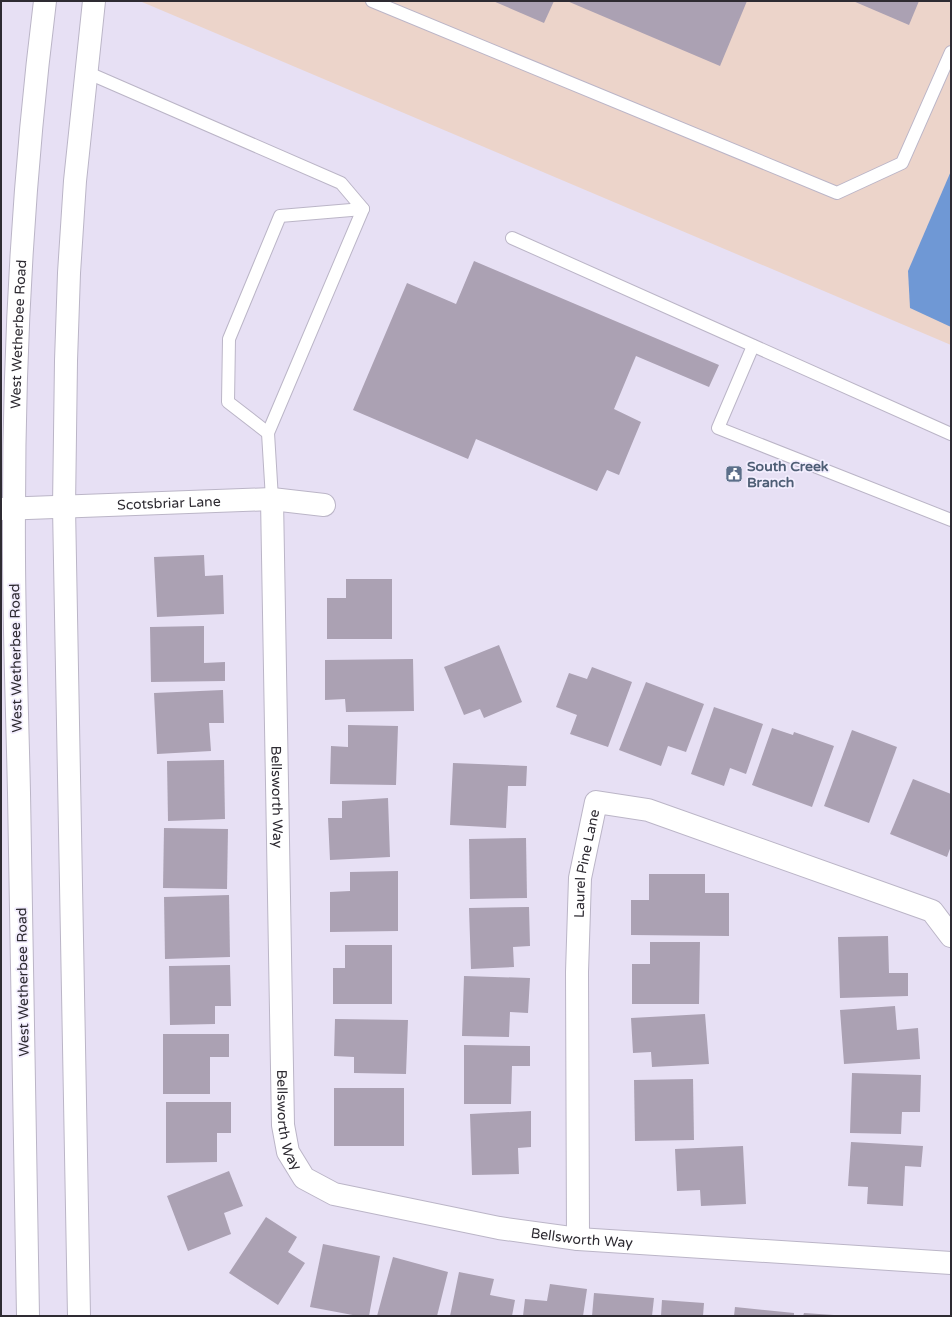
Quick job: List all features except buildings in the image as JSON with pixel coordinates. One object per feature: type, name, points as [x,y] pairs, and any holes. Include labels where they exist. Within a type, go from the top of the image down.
[{"type":"street","name":"West Wetherbee Road","points":[[28,1316],[7,509],[21,249],[28,155],[45,1]]},
{"type":"street","points":[[79,1316],[64,507],[69,273],[75,181],[94,1]]},
{"type":"street","name":"Scotsbriar Lane","points":[[7,509],[272,500],[324,505]]},
{"type":"street","name":"Bellsworth Way","points":[[272,500],[282,1118],[288,1152],[304,1178],[334,1194],[499,1228],[578,1239],[951,1263]]},
{"type":"street","name":"Laurel Pine Lane","points":[[578,1239],[577,972],[580,878],[596,802],[648,810],[932,911],[951,936]]},
{"type":"lane","points":[[372,1],[837,193],[902,163],[951,52]]},
{"type":"lane","points":[[86,72],[342,184],[363,209]]},
{"type":"lane","points":[[272,500],[268,433],[363,209]]},
{"type":"lane","points":[[268,433],[228,402],[229,339],[280,216],[363,209]]},
{"type":"lane","points":[[512,238],[951,434]]},
{"type":"lane","points":[[753,346],[718,428],[951,520]]},
{"type":"shaded area","points":[[134,1],[951,1],[951,345],[142,2]]},
{"type":"water","points":[[951,171],[951,327],[910,308],[908,271]]},
{"type":"place","name":"South Creek Branch","points":[[734,474]]}]
